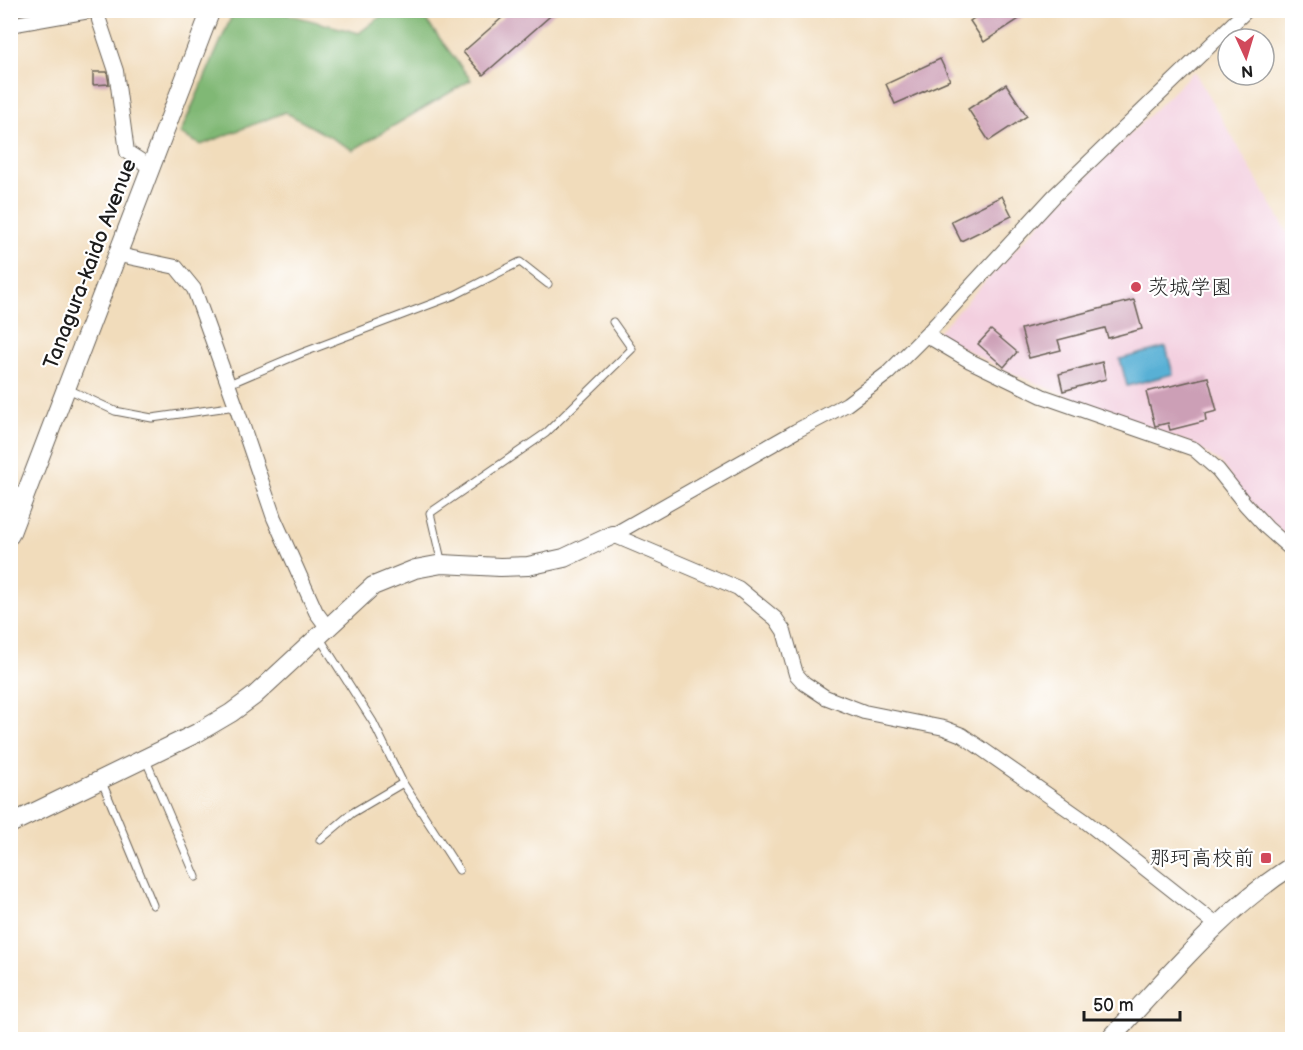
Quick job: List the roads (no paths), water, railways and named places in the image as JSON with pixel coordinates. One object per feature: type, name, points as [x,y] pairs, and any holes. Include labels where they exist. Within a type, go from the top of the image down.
[{"type":"street","points":[[10,25],[97,10],[116,72],[127,152],[152,168]]},
{"type":"street","name":"Tanagura-kaido Avenue","points":[[10,535],[211,10]]},
{"type":"street","points":[[10,824],[197,733],[231,713],[254,696],[372,586],[415,569],[442,564],[528,566],[564,558],[613,535],[847,404],[888,373],[1055,195],[1246,10]]},
{"type":"street","points":[[118,255],[176,267],[194,289],[237,406],[274,518],[316,612],[322,631]]},
{"type":"street","points":[[926,335],[1042,396],[1194,449],[1218,470],[1267,528],[1293,550]]},
{"type":"street","points":[[613,535],[738,588],[776,619],[784,631],[796,674],[804,683],[825,697],[864,712],[944,728],[962,735],[1085,821],[1218,926]]},
{"type":"street","points":[[1109,1040],[1245,900],[1293,866]]},
{"type":"lane","points":[[229,384],[302,353],[455,295],[520,262],[548,284]]},
{"type":"lane","points":[[442,564],[430,513],[546,433],[632,349],[612,322]]},
{"type":"lane","points":[[66,387],[115,411],[152,418],[237,406]]},
{"type":"lane","points":[[322,631],[329,650],[373,722],[403,783],[459,870]]},
{"type":"lane","points":[[146,758],[196,877]]},
{"type":"lane","points":[[101,779],[153,905]]},
{"type":"lane","points":[[320,840],[352,813],[403,783]]},
{"type":"water","points":[[1166,347],[1173,374],[1127,386],[1120,359]]},
{"type":"place","name":"茨城学園","points":[[1136,287]]},
{"type":"place","name":"那珂高校前","points":[[1266,858]]}]
